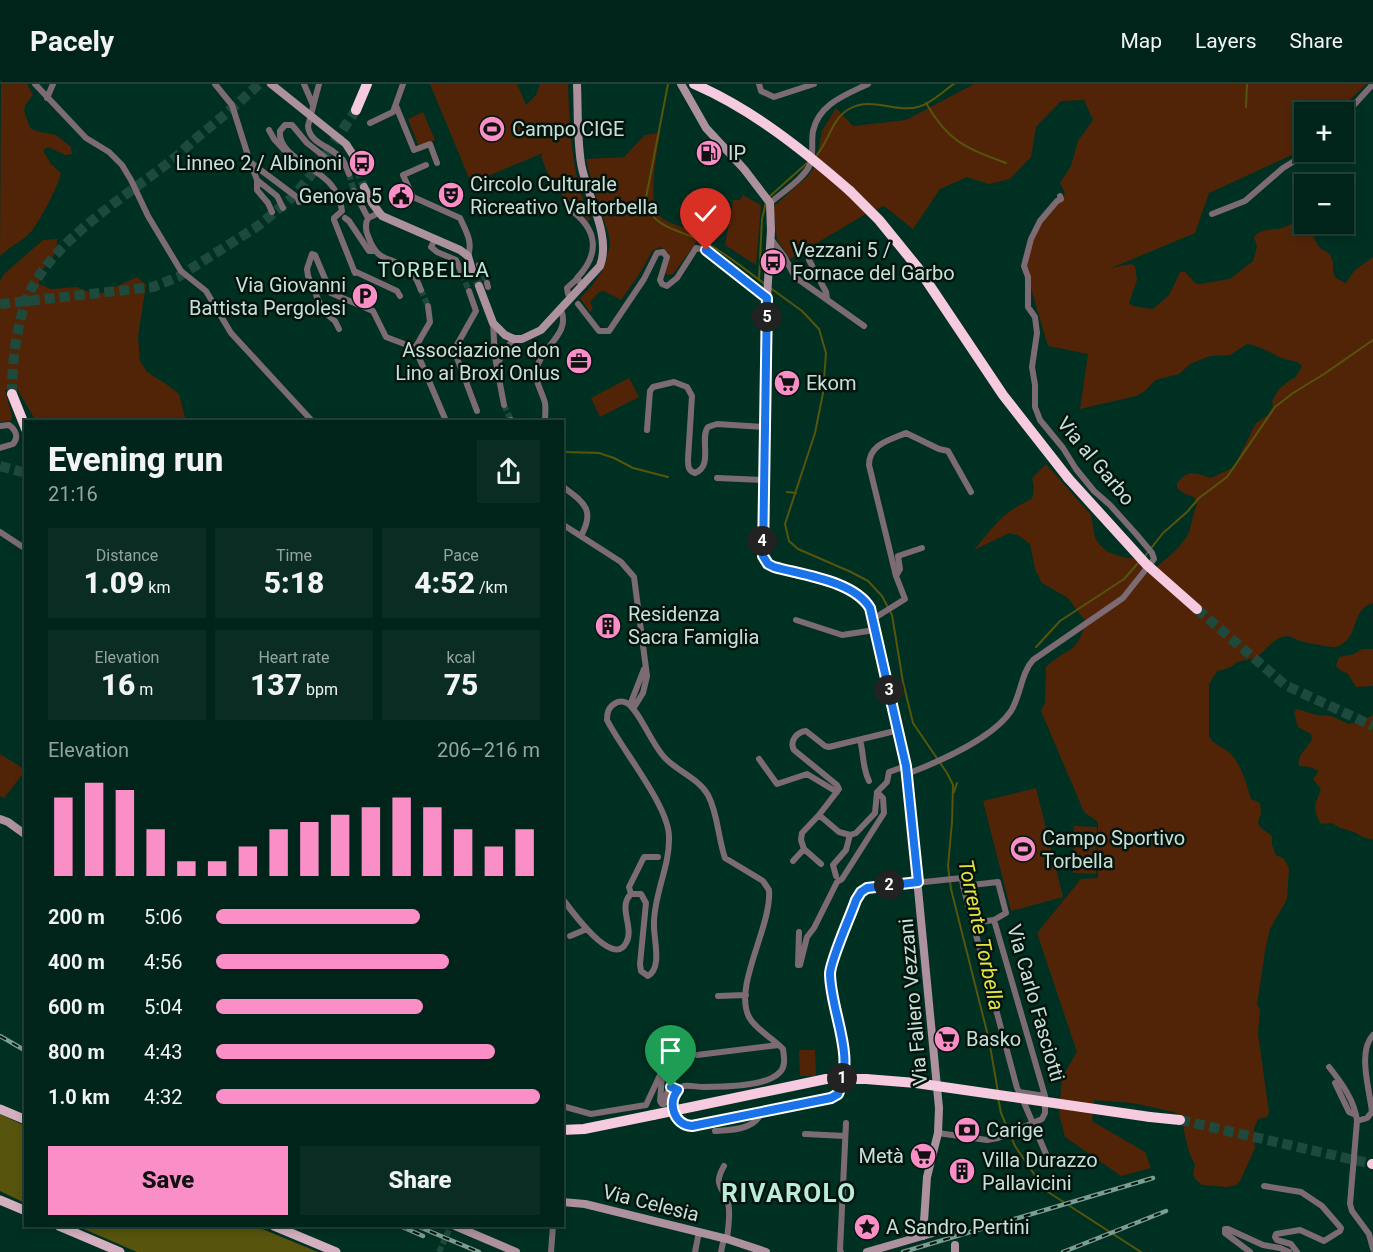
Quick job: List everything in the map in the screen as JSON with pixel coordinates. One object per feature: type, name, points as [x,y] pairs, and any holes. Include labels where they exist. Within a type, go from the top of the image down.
[{"type":"highway","points":[[356,110],[367,84]]},
{"type":"highway","points":[[694,84],[758,119],[814,160],[879,220],[918,267],[1003,395],[1068,478],[1146,564],[1197,609]]},
{"type":"highway","points":[[12,394],[24,424]]},
{"type":"highway","points":[[564,1130],[584,1129],[826,1079],[916,1083],[1180,1120]]},
{"type":"main road","points":[[0,1108],[24,1119]]},
{"type":"main road","points":[[0,1200],[24,1210]]},
{"type":"main road","points":[[61,1227],[120,1252]]},
{"type":"main road","points":[[276,1227],[336,1252]]},
{"type":"street","points":[[35,84],[86,138],[108,152],[122,165],[148,216],[181,271],[206,291],[231,333],[311,420]]},
{"type":"street","points":[[47,98],[53,84]]},
{"type":"street","points":[[215,84],[232,105],[260,195],[268,203],[272,212]]},
{"type":"street","points":[[271,84],[346,144],[355,158],[358,170]]},
{"type":"street","points":[[304,84],[313,105]]},
{"type":"street","points":[[319,84],[308,126],[309,132],[342,159],[349,174]]},
{"type":"street","points":[[370,123],[389,115],[396,106],[403,84]]},
{"type":"street","points":[[568,294],[567,288],[580,282],[600,266],[604,246],[581,165],[577,84]]},
{"type":"street","points":[[681,84],[706,128],[770,203],[805,173],[810,164],[813,130],[821,114],[835,100],[868,84]]},
{"type":"street","points":[[689,84],[689,101]]},
{"type":"street","points":[[759,84],[761,91],[774,98],[814,84]]},
{"type":"street","points":[[1354,105],[1373,84]]},
{"type":"street","points":[[396,106],[414,150],[430,144],[437,164]]},
{"type":"street","points":[[292,155],[279,134],[282,128],[289,125],[295,127],[307,143],[336,166],[345,165]]},
{"type":"street","points":[[270,130],[281,147],[334,188],[342,211],[334,220],[354,272],[397,291],[400,296]]},
{"type":"street","points":[[1212,214],[1245,201],[1294,161]]},
{"type":"street","points":[[250,162],[298,198],[299,202]]},
{"type":"street","points":[[426,165],[403,175],[413,197],[460,218],[470,243],[468,256]]},
{"type":"street","points":[[257,180],[277,196],[284,208]]},
{"type":"street","points":[[364,187],[379,213],[460,250],[477,267]]},
{"type":"street","points":[[354,191],[368,218],[366,228],[374,251],[410,270],[421,290]]},
{"type":"street","name":"Via al Garbo","points":[[907,770],[930,765],[977,741],[1002,720],[1010,713],[1029,665],[1123,598],[1154,559],[1152,553],[1137,535],[1076,469],[1063,448],[1040,420],[1035,407],[1032,367],[1037,333],[1035,317],[1028,307],[1028,277],[1024,266],[1040,221],[1060,199],[1060,196]]},
{"type":"street","name":"Via Faliero Vezzani","points":[[770,203],[771,239],[761,548],[765,561],[774,567],[846,587],[856,592],[865,600],[873,619],[907,770],[939,1108],[938,1133],[927,1177],[923,1236]]},
{"type":"street","points":[[493,323],[514,339],[526,339],[535,335],[561,310],[580,282],[592,256],[593,243],[587,226],[571,210]]},
{"type":"street","points":[[368,218],[379,213]]},
{"type":"street","points":[[345,218],[348,218],[369,251],[374,251]]},
{"type":"street","points":[[435,239],[431,247],[456,260],[462,274]]},
{"type":"street","points":[[771,239],[784,256],[795,277],[864,326]]},
{"type":"street","points":[[578,304],[599,331],[609,331],[644,279],[657,253],[663,252],[667,257],[660,280],[667,286],[677,278],[693,249],[698,248],[706,250],[768,296]]},
{"type":"street","points":[[339,329],[335,321],[322,311],[308,276],[311,255],[315,255],[332,294],[371,310],[386,337],[415,348],[446,420]]},
{"type":"street","points":[[809,260],[826,292],[827,299]]},
{"type":"street","points":[[485,285],[493,323],[497,370],[504,405]]},
{"type":"street","points":[[469,291],[476,311],[454,351],[477,411]]},
{"type":"street","points":[[415,348],[430,322],[428,306]]},
{"type":"street","points":[[545,420],[545,404],[536,378],[536,368],[563,326],[564,319],[561,310]]},
{"type":"street","points":[[497,370],[501,355],[514,339]]},
{"type":"street","points":[[647,430],[650,391],[653,387],[675,382],[687,387],[692,396],[688,459],[688,468],[691,471],[695,472],[703,467],[705,433],[708,427],[717,424],[764,427]]},
{"type":"street","points":[[0,426],[12,427],[16,432],[16,438],[11,446],[0,448]]},
{"type":"street","points":[[873,619],[905,599],[896,576],[869,465],[871,452],[876,447],[906,433],[948,451],[971,492]]},
{"type":"street","points":[[717,478],[763,480]]},
{"type":"street","points":[[564,488],[582,501],[586,507],[587,525],[581,536]]},
{"type":"street","points":[[564,525],[621,562],[634,577],[645,665],[632,707]]},
{"type":"street","points":[[0,532],[24,548]]},
{"type":"street","points":[[896,576],[900,569],[898,556],[922,548]]},
{"type":"street","points":[[796,620],[842,635],[875,630]]},
{"type":"street","points":[[631,894],[641,894],[646,903],[640,964],[641,971],[648,976],[654,969],[656,960],[654,915],[669,838],[662,810],[607,720],[609,709],[621,701],[632,707],[655,746],[666,759],[694,780],[709,798],[725,858],[763,881],[769,890],[765,921],[745,1004],[750,1018],[783,1049],[782,1071],[771,1079],[730,1086],[686,1086],[678,1090],[673,1097],[673,1111],[680,1122],[686,1126],[692,1126],[831,1098],[838,1094],[845,1064],[844,1044],[830,972],[856,900],[863,890],[962,878],[972,923],[1019,1092],[1031,1126],[1049,1161]]},
{"type":"street","points":[[833,865],[823,862],[804,849],[800,836],[837,792],[838,787],[794,750],[792,743],[802,731],[806,731],[827,747],[899,730]]},
{"type":"street","points":[[860,740],[864,757],[863,768],[869,781]]},
{"type":"street","points":[[759,759],[777,784],[807,774],[837,792]]},
{"type":"street","points":[[819,815],[835,830],[850,835],[856,833],[875,813],[878,792],[887,782],[889,772],[907,770]]},
{"type":"street","points":[[799,932],[798,965],[800,965],[807,937],[814,928],[837,882],[842,879],[884,813],[883,798],[878,792]]},
{"type":"street","points":[[0,819],[24,834]]},
{"type":"street","points":[[833,865],[846,849],[850,835]]},
{"type":"street","points":[[793,861],[804,849]]},
{"type":"street","points":[[564,901],[576,918],[609,948],[616,950],[623,947],[628,936],[626,902],[631,894],[629,887],[644,858],[658,857]]},
{"type":"street","points":[[833,865],[837,876]]},
{"type":"street","name":"Via Carlo Fasciotti","points":[[963,886],[998,882],[1006,913],[994,920],[1045,1096],[1045,1113],[1042,1119],[1031,1126]]},
{"type":"street","points":[[972,923],[994,920]]},
{"type":"street","points":[[570,936],[587,929]]},
{"type":"street","points":[[718,996],[746,994]]},
{"type":"street","points":[[1335,1083],[1351,1114],[1356,1118],[1367,1118],[1372,1112],[1366,1078],[1366,1046],[1373,1035]]},
{"type":"street","points":[[697,1055],[779,1045]]},
{"type":"street","points":[[1329,1067],[1348,1094],[1356,1118],[1350,1204],[1352,1211],[1368,1234],[1373,1249]]},
{"type":"street","points":[[564,1107],[591,1114],[646,1105],[660,1076],[662,1076],[660,1101],[662,1104],[671,1087],[678,1090]]},
{"type":"street","points":[[1019,1092],[1045,1096]]},
{"type":"street","points":[[715,1131],[755,1123],[759,1112]]},
{"type":"street","points":[[842,1252],[840,1250],[846,1123]]},
{"type":"street","points":[[938,1133],[987,1140],[1031,1126]]},
{"type":"street","points":[[805,1134],[845,1136]]},
{"type":"street","points":[[722,1252],[726,1238],[728,1203],[718,1182],[724,1166]]},
{"type":"street","points":[[1264,1186],[1301,1192],[1322,1206],[1341,1228],[1324,1241],[1300,1230],[1276,1234],[1276,1240],[1291,1244],[1297,1252]]},
{"type":"street","name":"Via Celesia","points":[[564,1202],[585,1204],[726,1238],[766,1252]]},
{"type":"street","points":[[452,1227],[516,1252]]},
{"type":"street","points":[[551,1252],[553,1227]]},
{"type":"street","points":[[1250,1252],[1225,1233],[1225,1230],[1228,1229],[1263,1245],[1289,1252]]},
{"type":"street","points":[[867,1252],[943,1230],[951,1233]]},
{"type":"street","points":[[695,1252],[699,1232]]},
{"type":"shaded area","points":[[1,84],[27,84],[33,95],[25,105],[24,111],[30,128],[56,135],[71,147],[72,154],[65,155],[48,147],[43,150],[51,164],[61,173],[56,187],[31,232],[0,256]]},
{"type":"shaded area","name":"Campo CIGE","points":[[430,84],[517,84],[526,105],[536,95],[540,84],[568,84],[574,161],[579,187],[590,219],[588,222],[582,212],[554,188],[541,157],[543,153],[471,183]]},
{"type":"shaded area","points":[[974,84],[1367,84],[1347,102],[1294,102],[1294,154],[1209,193],[1195,233],[1111,268],[1131,264],[1135,266],[1137,280],[1129,303],[1133,306],[1153,309],[1169,295],[1180,272],[1185,272],[1195,283],[1200,284],[1230,279],[1253,261],[1257,247],[1254,237],[1257,234],[1282,228],[1294,222],[1294,234],[1313,234],[1319,247],[1330,255],[1336,277],[1346,283],[1355,270],[1373,257],[1373,603],[1361,612],[1349,638],[1336,647],[1304,642],[1288,636],[1281,637],[1254,658],[1240,661],[1217,671],[1209,684],[1209,736],[1213,742],[1231,754],[1238,764],[1251,799],[1260,803],[1261,813],[1258,822],[1260,827],[1272,836],[1272,845],[1276,855],[1284,859],[1289,868],[1287,899],[1270,929],[1257,1005],[1260,1009],[1258,1034],[1269,1112],[1267,1117],[1258,1119],[1254,1128],[1255,1148],[1236,1185],[1227,1187],[1202,1185],[1195,1179],[1193,1174],[1195,1165],[1189,1152],[1183,1116],[1174,1112],[1133,1103],[1094,1100],[1092,1121],[1145,1152],[1151,1168],[1121,1176],[1065,1137],[1059,1114],[1062,1077],[1077,1052],[1037,933],[1081,879],[1098,878],[1098,822],[1084,812],[1041,711],[1045,703],[1046,667],[1076,645],[1085,621],[1068,598],[1042,583],[1035,569],[1030,544],[1018,535],[1009,533],[974,550],[1006,515],[1032,499],[1034,489],[1032,478],[1046,464],[1091,515],[1095,538],[1101,546],[1108,552],[1136,559],[1149,573],[1177,549],[1189,532],[1197,504],[1194,497],[1177,488],[1177,483],[1189,474],[1211,478],[1234,467],[1256,423],[1268,415],[1279,389],[1295,378],[1302,366],[1262,348],[1247,344],[1230,355],[1210,356],[1190,364],[1179,374],[1155,380],[1145,391],[1136,396],[1080,409],[1088,354],[1048,346],[1027,267],[1032,240],[1041,222],[1065,193],[1060,183],[1071,166],[1078,141],[1093,120],[1084,100],[1061,101],[1036,127],[1031,157],[1010,179],[989,184],[967,177],[940,189],[913,229],[884,206],[864,215],[790,259],[777,240],[773,207],[808,176],[816,164],[822,131],[836,108],[853,126],[906,120]]},
{"type":"shaded area","points":[[423,112],[435,140],[419,147],[408,119]]},
{"type":"shaded area","points":[[660,133],[653,189],[657,210],[668,222],[700,232],[695,244],[673,274],[668,275],[664,272],[669,253],[661,247],[653,250],[621,300],[604,291],[599,292],[590,302],[593,309],[590,312],[580,298],[604,268],[610,245],[586,159],[624,157],[645,135]]},
{"type":"shaded area","points":[[743,195],[761,205],[756,265],[725,245],[733,200],[740,200]]},
{"type":"shaded area","points":[[57,239],[53,258],[40,271],[39,284],[51,289],[77,287],[89,292],[102,293],[137,277],[146,285],[138,336],[140,361],[147,372],[179,394],[186,420],[35,420],[17,389],[5,390],[12,417],[10,421],[0,422],[0,281],[4,274],[43,240]]},
{"type":"shaded area","points":[[629,378],[639,397],[600,417],[591,398]]},
{"type":"shaded area","points":[[1362,649],[1373,649],[1373,686],[1356,687],[1348,674],[1336,666],[1339,657],[1354,654]]},
{"type":"shaded area","points":[[1297,709],[1317,715],[1331,716],[1349,724],[1373,715],[1373,840],[1332,823],[1321,824],[1315,806],[1321,789],[1313,779],[1319,771],[1299,766],[1299,758],[1312,739],[1311,734],[1298,727],[1294,712]]},
{"type":"shaded area","points":[[0,754],[24,769],[24,773],[4,798],[0,796]]},
{"type":"shaded area","name":"Campo Sportivo Torbella","points":[[1036,788],[1063,897],[1011,911],[983,801]]},
{"type":"shaded area","points":[[1074,826],[1097,827],[1096,874],[1073,873]]},
{"type":"shaded area","points":[[799,1050],[815,1050],[816,1076],[800,1076]]},
{"type":"shaded area","points":[[0,1114],[24,1126],[24,1203],[0,1191]]},
{"type":"shaded area","points":[[79,1227],[257,1227],[318,1252],[137,1252]]},
{"type":"waterway","name":"Torrente Torbella","points":[[668,84],[645,203],[656,219],[664,225],[710,245],[765,284]]},
{"type":"waterway","points":[[814,158],[838,119],[849,109],[866,104],[901,108],[918,107],[954,84]]},
{"type":"waterway","points":[[1246,107],[1247,84]]},
{"type":"waterway","points":[[926,103],[942,127],[959,142],[1006,163]]},
{"type":"waterway","points":[[769,197],[807,163]]},
{"type":"waterway","points":[[759,280],[762,219],[766,202]]},
{"type":"waterway","name":"Torrente Torbella","points":[[769,287],[802,311],[819,329],[826,353],[823,393],[815,433],[785,524],[789,541],[798,549],[868,581],[882,596],[892,615],[903,682],[913,723],[953,785],[948,866],[951,889],[989,1040],[998,1092]]},
{"type":"waterway","points":[[1145,556],[1163,533],[1199,498],[1227,477],[1275,407],[1373,340]]},
{"type":"waterway","points":[[565,452],[599,453],[633,468],[668,477]]},
{"type":"waterway","name":"Torrente Torbella","points":[[787,492],[796,493]]},
{"type":"waterway","points":[[1036,647],[1060,621],[1124,579],[1139,562]]},
{"type":"waterway","name":"Torrente Torbella","points":[[954,792],[957,783]]},
{"type":"waterway","name":"Torrente Torbella","points":[[998,1098],[1001,1113],[1015,1146],[1045,1190],[1141,1252]]},
{"type":"tunnel","points":[[12,394],[20,319],[28,296],[54,256],[92,220],[176,157],[259,84]]},
{"type":"tunnel","points":[[0,304],[153,287],[178,277],[258,226],[295,195],[356,110]]},
{"type":"tunnel","points":[[358,170],[364,187]]},
{"type":"tunnel","points":[[349,174],[354,191]]},
{"type":"tunnel","points":[[480,267],[487,283]]},
{"type":"tunnel","points":[[472,270],[479,286]]},
{"type":"tunnel","points":[[462,274],[469,291]]},
{"type":"tunnel","points":[[421,290],[428,306]]},
{"type":"tunnel","points":[[504,405],[511,420]]},
{"type":"tunnel","points":[[0,466],[24,472]]},
{"type":"tunnel","points":[[1197,609],[1285,685],[1373,726]]},
{"type":"tunnel","points":[[1180,1120],[1372,1164]]},
{"type":"tunnel","points":[[439,1252],[449,1230]]},
{"type":"railway","points":[[0,1036],[24,1050]]},
{"type":"railway","points":[[903,1252],[1153,1178]]},
{"type":"railway","points":[[1063,1252],[1166,1211]]},
{"type":"railway","points":[[402,1227],[423,1236]]},
{"type":"railway","points":[[419,1227],[479,1252]]},
{"type":"place","name":"Campo CIGE","points":[[492,129]]},
{"type":"place","name":"IP","points":[[709,153]]},
{"type":"place","name":"Linneo 2 / Albinoni","points":[[362,163]]},
{"type":"place","name":"Circolo Culturale Ricreativo Valtorbella","points":[[451,195]]},
{"type":"place","name":"Genova 5","points":[[401,196]]},
{"type":"place","name":"Vezzani 5 / Fornace del Garbo","points":[[773,262]]},
{"type":"place","name":"Via Giovanni Battista Pergolesi","points":[[365,296]]},
{"type":"place","name":"Associazione don Lino ai Broxi Onlus","points":[[579,361]]},
{"type":"place","name":"Ekom","points":[[787,383]]},
{"type":"place","name":"Residenza Sacra Famiglia","points":[[608,626]]},
{"type":"place","name":"Campo Sportivo Torbella","points":[[1023,849]]},
{"type":"place","name":"Basko","points":[[947,1039]]},
{"type":"place","name":"Carige","points":[[967,1130]]},
{"type":"place","name":"Metà","points":[[923,1156]]},
{"type":"place","name":"Villa Durazzo Pallavicini","points":[[962,1171]]},
{"type":"place","name":"A Sandro Pertini","points":[[867,1227]]},
{"type":"district","name":"TORBELLA","points":[[434,270]]},
{"type":"district","name":"RIVAROLO","points":[[789,1193]]},
{"type":"route","points":[[671,1087],[678,1090],[673,1097],[673,1111],[680,1122],[686,1126],[831,1098],[838,1094],[845,1064],[844,1044],[830,972],[856,900],[867,888],[918,882],[908,774],[870,608],[856,592],[846,587],[774,567],[768,564],[763,556],[761,548],[767,298],[706,250]]}]
